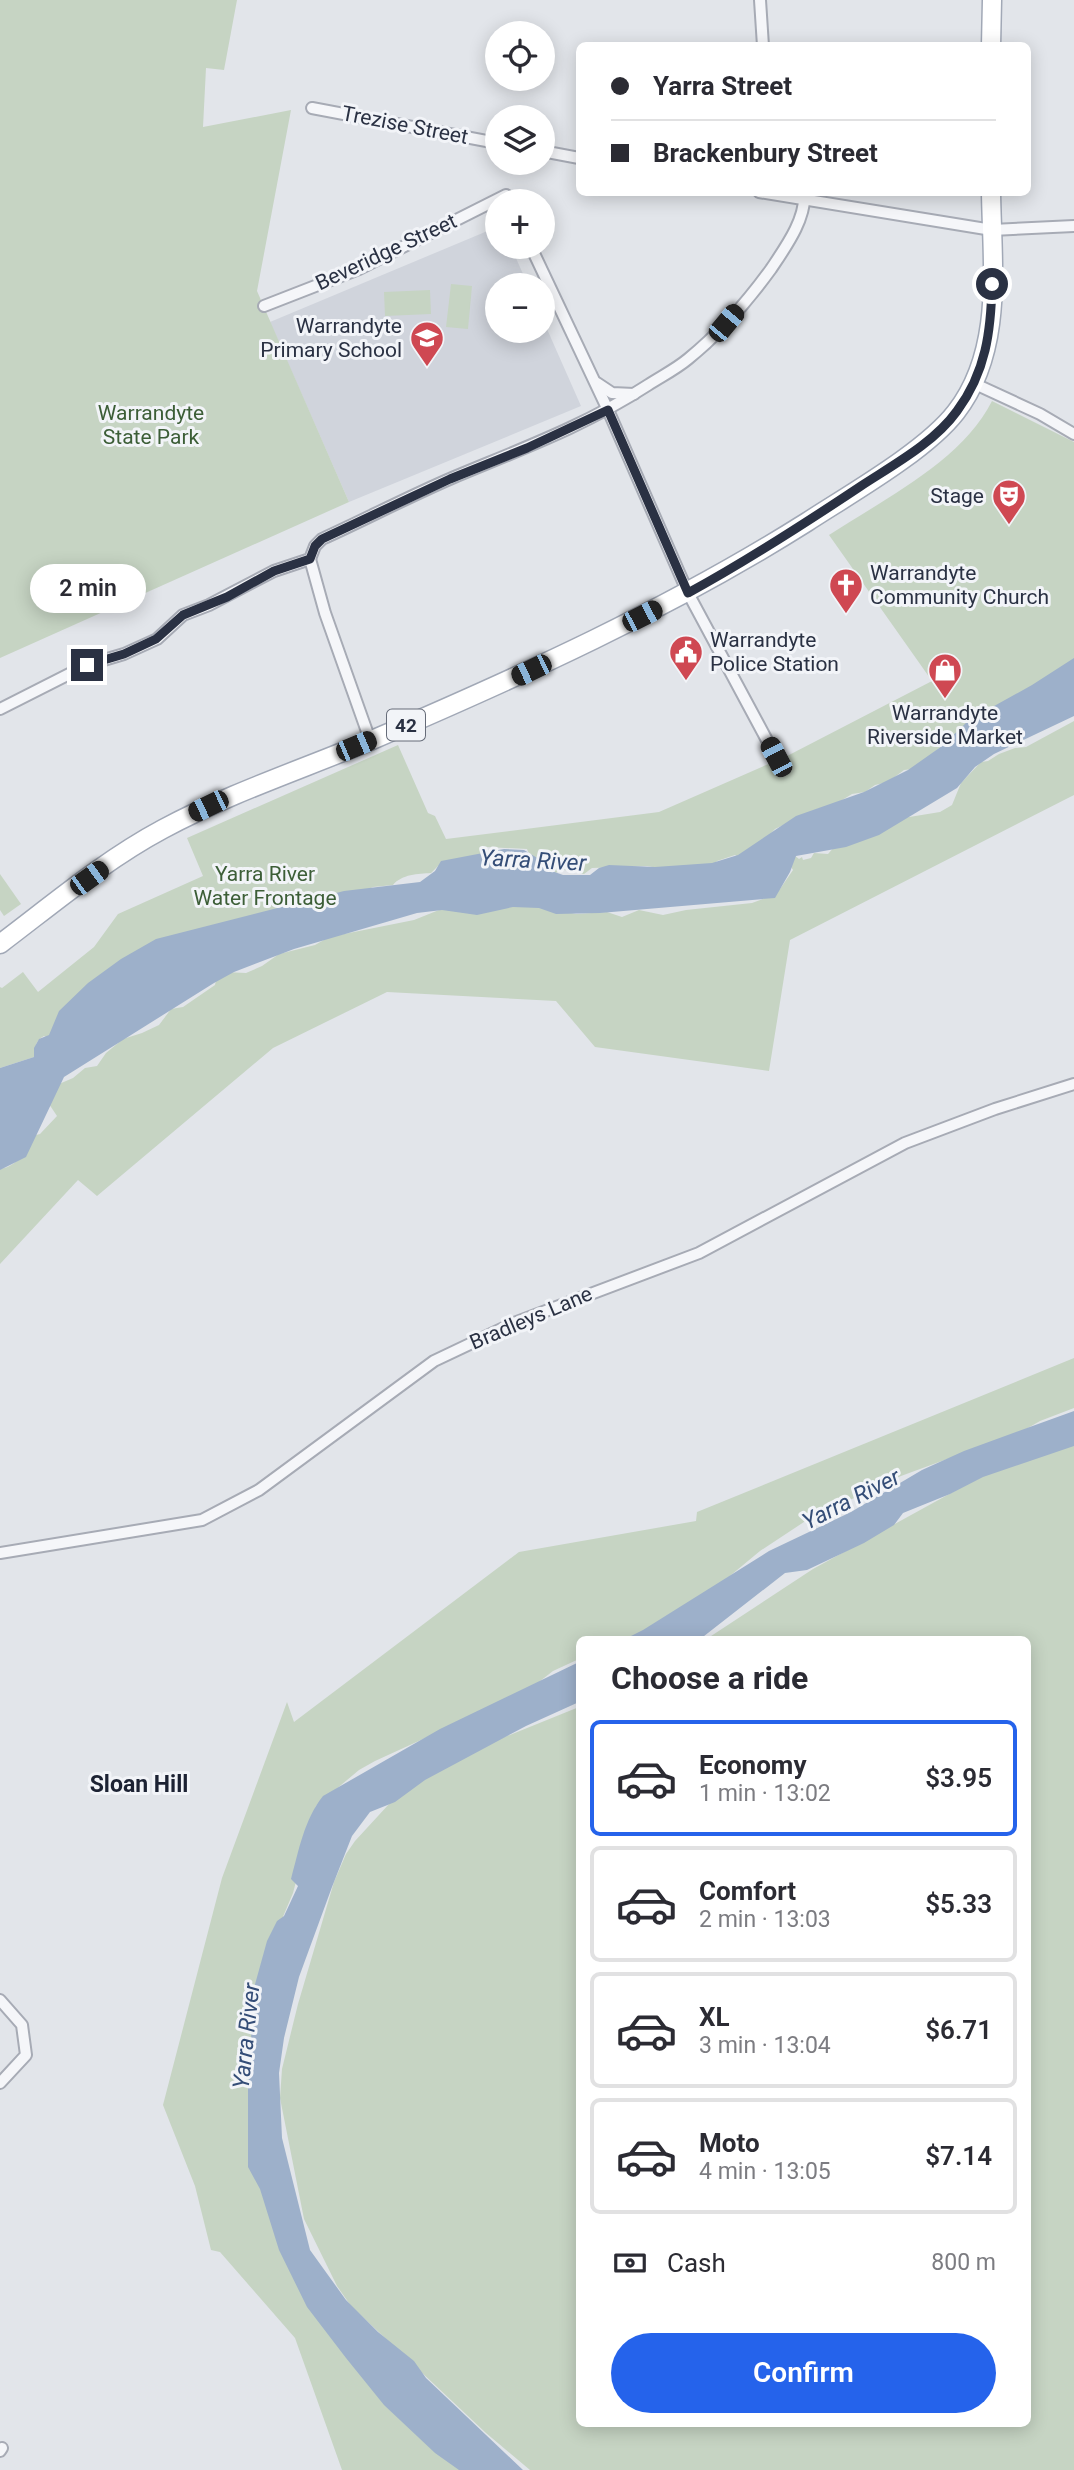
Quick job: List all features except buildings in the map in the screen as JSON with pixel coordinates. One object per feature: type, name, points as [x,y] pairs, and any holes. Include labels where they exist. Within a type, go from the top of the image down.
[{"type":"main road","points":[[991,42],[992,0]]},
{"type":"main road","name":"42","points":[[0,944],[116,858],[162,830],[208,806],[509,680],[688,593],[789,533],[910,453],[957,411],[973,383],[989,341],[991,196]]},
{"type":"street","points":[[760,0],[763,42]]},
{"type":"street","name":"Trezise Street","points":[[312,108],[485,141]]},
{"type":"street","points":[[555,153],[576,157]]},
{"type":"street","points":[[370,740],[334,639],[310,559],[315,546],[322,539],[608,410],[687,360],[726,323],[784,250],[805,197],[992,230],[1074,226]]},
{"type":"street","name":"Beveridge Street","points":[[264,306],[359,269],[485,209]]},
{"type":"street","points":[[537,259],[608,410],[688,593],[776,757]]},
{"type":"street","points":[[594,382],[612,393],[635,394]]},
{"type":"street","points":[[973,383],[1040,414],[1074,434]]},
{"type":"street","points":[[0,709],[87,665],[124,654],[156,639],[183,615],[221,600],[274,571],[310,559]]},
{"type":"street","name":"Bradleys Lane","points":[[0,1553],[202,1520],[259,1490],[434,1361],[514,1323],[699,1253],[905,1143],[995,1109],[1074,1084]]},
{"type":"street","points":[[0,2000],[22,2025],[26,2055],[0,2083]]},
{"type":"shaded area","name":"Warrandyte Primary School","points":[[485,232],[485,259],[516,259],[523,273],[485,273],[485,343],[553,343],[581,406],[349,502],[270,322]]},
{"type":"green space","name":"Warrandyte State Park","points":[[0,0],[237,0],[224,70],[206,68],[203,127],[291,110],[257,291],[349,502],[0,658]]},
{"type":"green space","points":[[451,284],[472,286],[468,329],[446,327]]},
{"type":"green space","points":[[430,290],[431,314],[385,316],[384,292]]},
{"type":"green space","name":"Yarra River Water Frontage","points":[[992,401],[1074,442],[1074,671],[994,710],[977,715],[913,769],[904,770],[888,782],[875,785],[865,792],[852,794],[834,805],[817,809],[775,829],[758,847],[741,858],[735,855],[717,861],[704,876],[647,866],[592,868],[584,874],[564,870],[555,873],[550,861],[536,859],[527,849],[486,847],[482,855],[438,866],[431,873],[406,877],[393,885],[373,887],[44,1036],[37,1042],[34,1057],[0,1068],[0,987],[23,972],[38,992],[94,947],[118,914],[203,876],[187,838],[398,745],[428,813],[435,816],[446,839],[659,812],[789,755],[932,681],[829,535],[897,493],[942,460],[979,423]]},
{"type":"green space","points":[[1074,721],[1074,795],[790,940],[769,1071],[595,1047],[556,1001],[387,992],[273,1048],[97,1196],[78,1180],[0,1264],[0,1169],[12,1165],[24,1153],[32,1136],[40,1134],[57,1116],[49,1104],[59,1084],[73,1078],[85,1068],[97,1066],[106,1053],[123,1039],[159,1025],[171,1009],[183,1007],[215,985],[217,976],[225,972],[246,973],[279,954],[315,945],[329,937],[414,920],[439,910],[524,903],[576,914],[607,912],[622,917],[639,910],[663,915],[752,903],[780,889],[793,870],[790,865],[794,855],[799,859],[802,857],[803,860],[811,858],[814,853],[828,854],[842,838],[897,819],[940,812],[952,805],[961,783],[981,762],[1015,748],[1026,747]]},
{"type":"green space","points":[[0,874],[21,904],[4,916],[0,910]]},
{"type":"green space","points":[[1074,1358],[1074,1408],[1040,1421],[1021,1432],[901,1476],[807,1520],[760,1551],[719,1585],[637,1636],[576,1636],[576,1660],[553,1671],[526,1692],[375,1761],[359,1770],[316,1806],[293,1893],[282,1919],[267,2208],[466,2470],[342,2470],[295,2338],[220,2252],[211,2250],[195,2186],[163,2105],[222,1878],[287,1702],[294,1722],[519,1552],[696,1521],[697,1512]]},
{"type":"green space","points":[[1074,1439],[1074,2470],[530,2470],[486,2433],[351,2306],[337,2286],[304,2219],[280,2098],[282,2069],[298,2004],[334,1882],[355,1841],[401,1791],[465,1753],[576,1708],[576,2427],[1031,2427],[1031,1636],[711,1636],[813,1569],[991,1472]]},
{"type":"water","name":"Yarra River","points":[[1074,658],[1074,716],[994,754],[975,767],[957,788],[879,835],[846,847],[796,856],[775,898],[600,913],[556,914],[539,908],[513,907],[477,915],[442,910],[417,913],[294,949],[234,972],[214,983],[64,1077],[26,1157],[0,1170],[0,1068],[34,1057],[34,1048],[39,1039],[49,1035],[59,1011],[88,983],[121,959],[156,939],[344,891],[420,882],[435,871],[441,861],[504,849],[524,850],[539,859],[546,869],[563,875],[590,875],[609,865],[655,867],[712,863],[738,855],[796,816],[864,792],[908,770],[942,746],[969,720]]},
{"type":"water","points":[[1074,1411],[1074,1446],[983,1477],[903,1513],[894,1525],[864,1543],[807,1570],[785,1573],[704,1636],[631,1636],[769,1551],[851,1512],[922,1470],[964,1451]]},
{"type":"water","points":[[576,1663],[576,1703],[526,1726],[425,1780],[395,1802],[370,1812],[352,1836],[299,1977],[284,2038],[279,2073],[282,2138],[310,2250],[346,2300],[378,2332],[414,2361],[426,2378],[523,2470],[459,2470],[435,2453],[384,2405],[307,2307],[279,2250],[260,2189],[248,2167],[248,2090],[254,1988],[267,1941],[277,1921],[284,1916],[298,1886],[291,1879],[311,1815],[323,1796],[440,1729]]},
{"type":"place","name":"Warrandyte Primary School","points":[[427,368]]},
{"type":"place","name":"Stage","points":[[1009,526]]},
{"type":"place","name":"Warrandyte Community Church","points":[[846,615]]},
{"type":"place","name":"Warrandyte Police Station","points":[[686,682]]},
{"type":"place","name":"Warrandyte Riverside Market","points":[[945,700]]},
{"type":"district","name":"Sloan Hill","points":[[139,1784]]},
{"type":"route","points":[[87,665],[124,654],[156,639],[183,615],[227,597],[274,571],[310,559],[315,546],[322,539],[608,410],[688,593],[723,574],[885,471],[933,435],[957,411],[981,366],[989,341],[992,284]]}]
